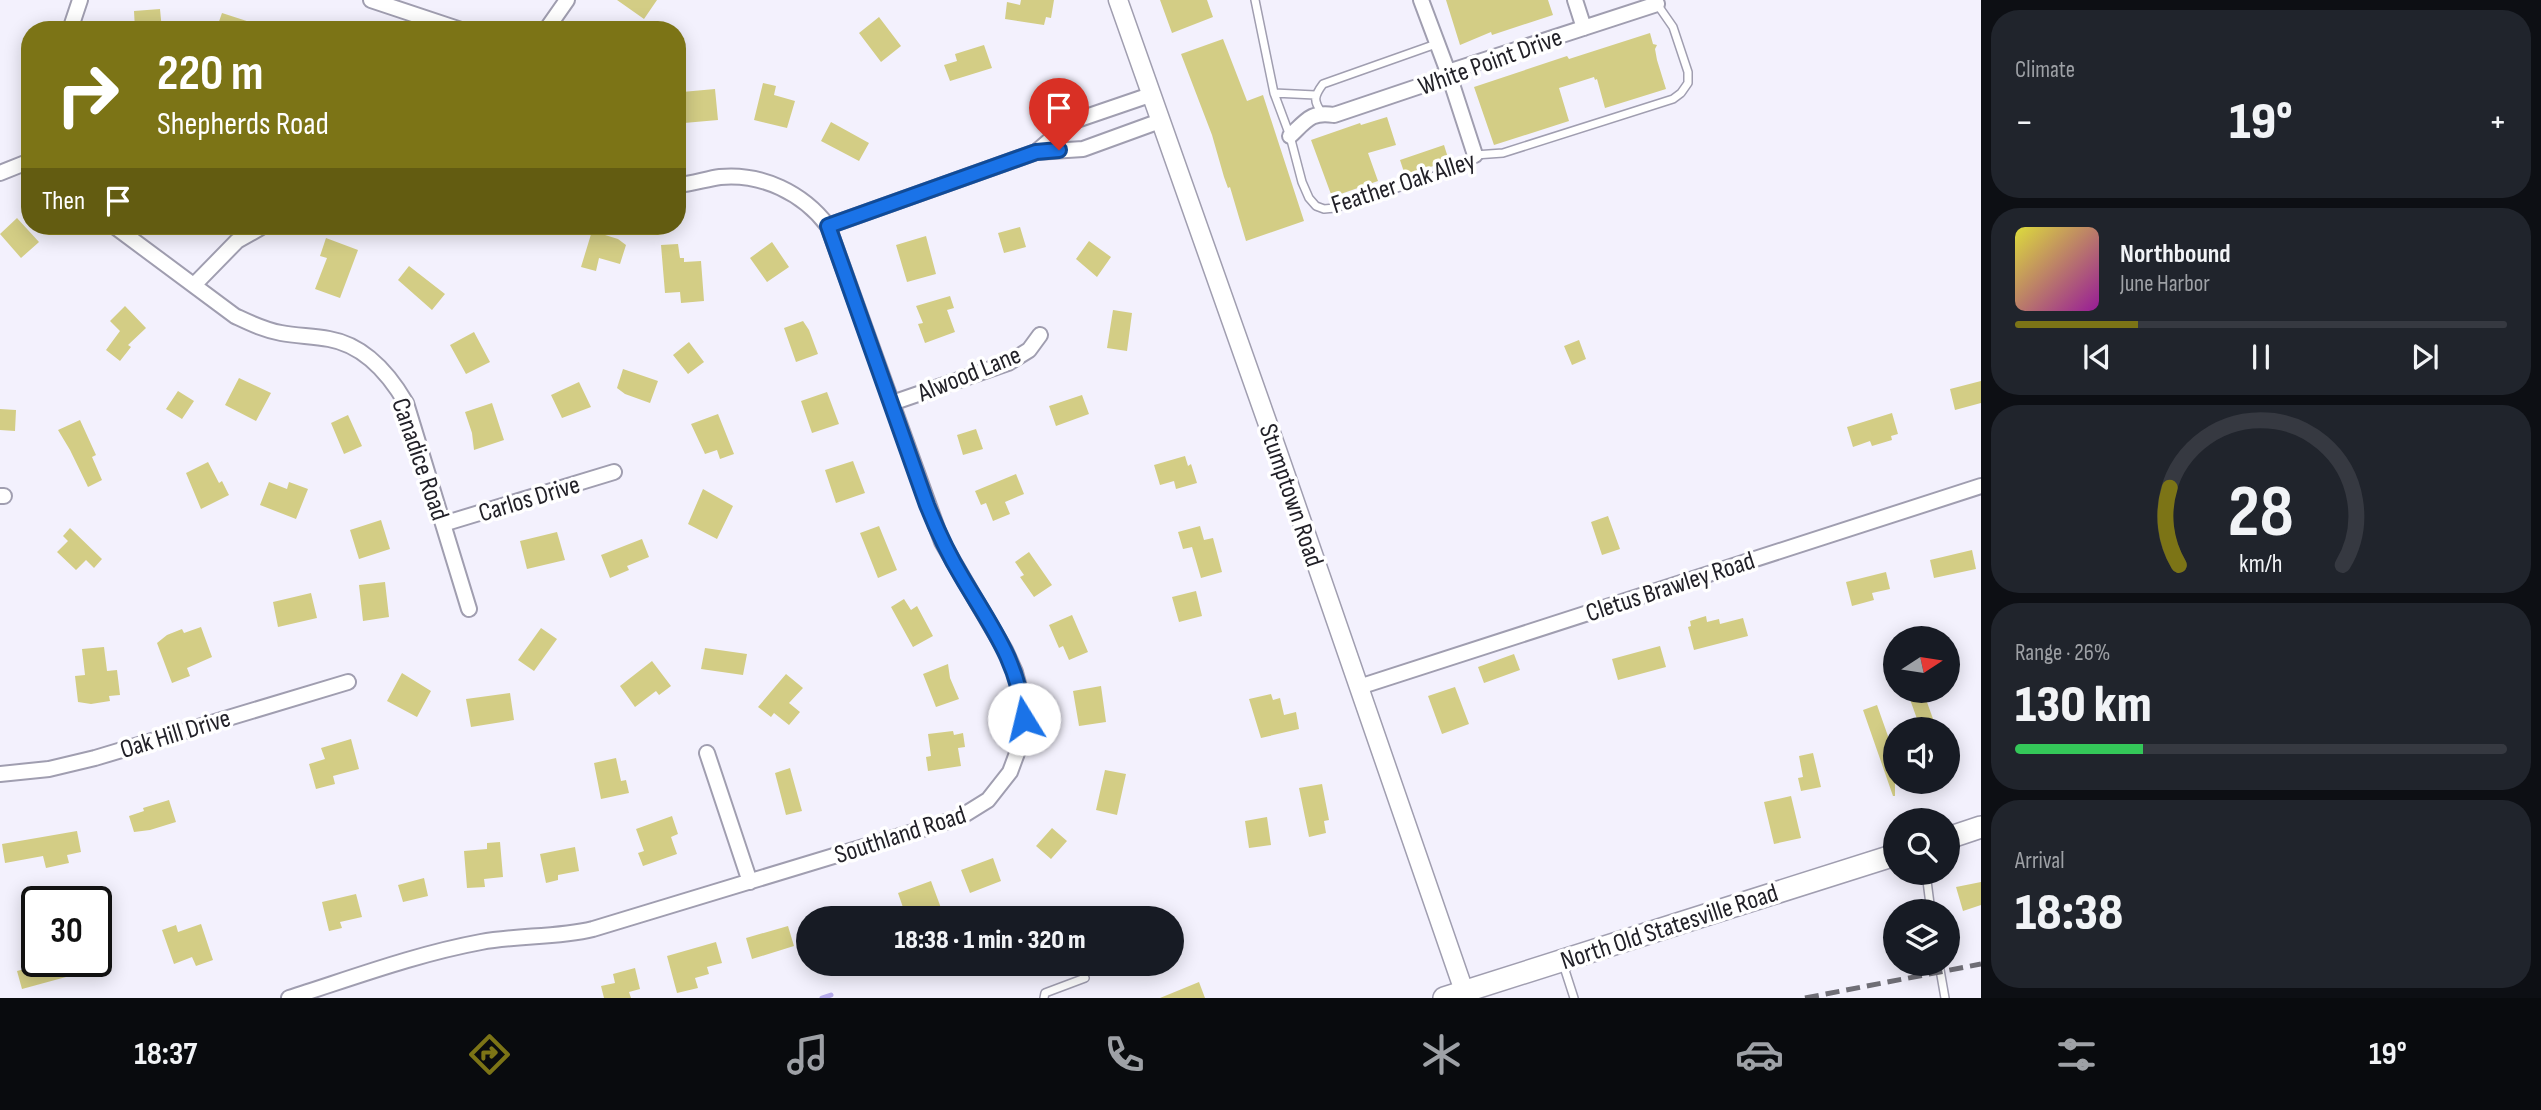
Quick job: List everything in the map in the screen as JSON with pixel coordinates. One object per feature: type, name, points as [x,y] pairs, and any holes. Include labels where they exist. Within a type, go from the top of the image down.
[{"type":"main road","points":[[1960,834],[1981,827]]},
{"type":"main road","name":"North Old Statesville Road","points":[[1454,995],[1883,859]]},
{"type":"street","points":[[73,21],[80,0]]},
{"type":"street","points":[[371,0],[434,21]]},
{"type":"street","points":[[552,21],[567,0]]},
{"type":"street","name":"Stumptown Road","points":[[1118,0],[1359,687],[1454,995]]},
{"type":"street","points":[[1421,0],[1475,155]]},
{"type":"street","points":[[1575,0],[1584,28]]},
{"type":"street","name":"White Point Drive","points":[[1290,136],[1314,114],[1334,115],[1432,82],[1448,72],[1657,2]]},
{"type":"street","points":[[1036,152],[1071,122],[1150,95]]},
{"type":"street","points":[[828,226],[1036,152],[1083,149],[1160,121]]},
{"type":"street","points":[[0,173],[21,165]]},
{"type":"street","name":"Southland Road","points":[[289,998],[452,948],[510,938],[571,934],[959,818],[975,809],[1000,787],[1018,754],[1024,719],[1015,672],[999,638],[942,542],[828,226],[803,201],[762,180],[740,176],[686,183]]},
{"type":"street","name":"Canadice Road","points":[[126,235],[235,316],[257,327],[280,333],[330,339],[359,350],[377,364],[396,385],[406,403],[469,609]]},
{"type":"street","points":[[194,285],[229,248],[249,235]]},
{"type":"street","name":"Alwood Lane","points":[[892,403],[1007,363],[1029,350],[1040,335]]},
{"type":"street","name":"Carlos Drive","points":[[443,524],[614,472]]},
{"type":"street","name":"Cletus Brawley Road","points":[[1359,687],[1981,486]]},
{"type":"street","name":"Oak Hill Drive","points":[[0,774],[50,769],[95,758],[348,682]]},
{"type":"street","points":[[708,753],[750,882]]},
{"type":"lane","name":"Feather Oak Alley","points":[[1255,0],[1275,93],[1309,198],[1315,206],[1324,209],[1335,208],[1456,169],[1475,155],[1503,153],[1673,99],[1688,83],[1688,72],[1673,27],[1657,2]]},
{"type":"lane","name":"White Point Drive","points":[[1315,95],[1323,84],[1436,44]]},
{"type":"lane","points":[[1275,93],[1315,95],[1315,103],[1322,113]]},
{"type":"lane","points":[[1562,960],[1574,998]]},
{"type":"lane","points":[[1941,976],[1945,998]]},
{"type":"lane","points":[[1044,998],[1045,993],[1085,978]]},
{"type":"building","points":[[617,0],[657,0],[644,19]]},
{"type":"building","points":[[1021,0],[1054,0],[1051,18],[1046,17],[1044,25],[1005,19],[1007,2],[1020,5]]},
{"type":"building","points":[[1160,0],[1207,0],[1213,17],[1172,33]]},
{"type":"building","points":[[1446,0],[1548,0],[1553,15],[1492,35],[1491,32],[1460,45]]},
{"type":"building","points":[[160,9],[161,21],[135,21],[134,11]]},
{"type":"building","points":[[222,13],[247,21],[219,21]]},
{"type":"building","points":[[879,17],[901,46],[881,62],[859,33]]},
{"type":"building","points":[[1650,33],[1653,44],[1657,45],[1657,60],[1666,89],[1605,108],[1597,79],[1594,77],[1559,88],[1569,121],[1494,145],[1474,87],[1567,56],[1569,59]]},
{"type":"building","points":[[1223,39],[1247,101],[1263,95],[1304,221],[1246,241],[1212,135],[1181,54]]},
{"type":"building","points":[[984,45],[992,68],[950,81],[944,65],[957,61],[955,54]]},
{"type":"building","points":[[763,83],[776,86],[774,95],[795,101],[787,128],[754,120]]},
{"type":"building","points":[[715,89],[718,120],[686,123],[686,92]]},
{"type":"building","points":[[1387,117],[1396,145],[1368,153],[1378,181],[1332,197],[1311,140]]},
{"type":"building","points":[[831,122],[869,143],[859,161],[821,141]]},
{"type":"building","points":[[1444,145],[1449,161],[1405,175],[1400,160]]},
{"type":"building","points":[[17,218],[21,222],[21,235],[33,235],[39,242],[21,258],[0,234]]},
{"type":"building","points":[[1020,227],[1026,247],[1004,253],[998,233]]},
{"type":"building","points":[[591,235],[605,235],[626,245],[620,264],[599,258],[596,271],[581,267]]},
{"type":"building","points":[[926,236],[936,274],[907,282],[896,245]]},
{"type":"building","points":[[326,238],[358,250],[340,298],[315,289],[327,258],[320,256]]},
{"type":"building","points":[[1089,241],[1111,257],[1097,277],[1076,259]]},
{"type":"building","points":[[772,242],[789,267],[767,282],[750,258]]},
{"type":"building","points":[[678,244],[680,258],[684,258],[684,262],[701,261],[704,301],[681,303],[680,292],[665,293],[661,245]]},
{"type":"building","points":[[409,266],[445,294],[432,310],[398,280]]},
{"type":"building","points":[[950,296],[954,308],[947,310],[955,332],[925,343],[918,324],[923,323],[916,306]]},
{"type":"building","points":[[125,306],[146,328],[128,345],[131,347],[120,361],[106,350],[120,331],[110,321]]},
{"type":"building","points":[[1113,310],[1132,313],[1127,351],[1107,348]]},
{"type":"building","points":[[803,321],[818,354],[796,362],[784,328]]},
{"type":"building","points":[[474,332],[490,362],[466,374],[450,345]]},
{"type":"building","points":[[1579,340],[1586,359],[1572,365],[1564,346]]},
{"type":"building","points":[[689,342],[704,362],[688,374],[673,355]]},
{"type":"building","points":[[623,369],[658,381],[650,403],[625,394],[617,388]]},
{"type":"building","points":[[239,378],[271,393],[256,421],[225,405]]},
{"type":"building","points":[[1981,381],[1981,403],[1955,410],[1950,389]]},
{"type":"building","points":[[579,382],[591,407],[562,418],[551,395]]},
{"type":"building","points":[[178,391],[194,401],[182,419],[166,409]]},
{"type":"building","points":[[827,392],[839,424],[812,433],[801,401]]},
{"type":"building","points":[[1082,395],[1089,414],[1056,426],[1049,406]]},
{"type":"building","points":[[492,403],[504,440],[474,450],[465,412]]},
{"type":"building","points":[[0,409],[16,410],[15,431],[0,430]]},
{"type":"building","points":[[1892,413],[1898,434],[1891,436],[1892,440],[1872,446],[1870,441],[1853,447],[1847,427]]},
{"type":"building","points":[[718,414],[734,454],[720,459],[717,450],[705,454],[691,424]]},
{"type":"building","points":[[348,415],[362,446],[344,454],[331,423]]},
{"type":"building","points":[[80,420],[96,455],[92,457],[102,480],[88,487],[58,430]]},
{"type":"building","points":[[976,429],[983,449],[963,455],[957,435]]},
{"type":"building","points":[[1185,456],[1188,466],[1191,464],[1197,483],[1176,489],[1174,481],[1160,485],[1154,465]]},
{"type":"building","points":[[853,461],[865,493],[836,503],[825,470]]},
{"type":"building","points":[[208,462],[229,495],[201,509],[186,473]]},
{"type":"building","points":[[1016,474],[1024,494],[1005,502],[1010,514],[993,521],[986,503],[981,505],[975,491]]},
{"type":"building","points":[[269,482],[287,489],[289,482],[308,489],[296,519],[260,505]]},
{"type":"building","points":[[703,489],[733,506],[717,539],[688,524]]},
{"type":"building","points":[[1608,516],[1620,549],[1602,555],[1591,522]]},
{"type":"building","points":[[381,520],[390,549],[359,559],[350,530]]},
{"type":"building","points":[[879,526],[897,570],[878,578],[860,533]]},
{"type":"building","points":[[1200,526],[1204,540],[1213,538],[1222,572],[1201,578],[1192,547],[1183,549],[1178,532]]},
{"type":"building","points":[[70,528],[102,559],[94,568],[86,560],[76,570],[57,552],[68,541],[63,536]]},
{"type":"building","points":[[557,532],[565,560],[527,569],[520,541]]},
{"type":"building","points":[[642,539],[649,557],[627,566],[629,570],[610,578],[601,555]]},
{"type":"building","points":[[1972,550],[1976,569],[1934,578],[1930,560]]},
{"type":"building","points":[[1029,552],[1052,585],[1034,597],[1020,577],[1024,575],[1015,562]]},
{"type":"building","points":[[1886,572],[1890,589],[1872,593],[1874,600],[1852,606],[1846,582]]},
{"type":"building","points":[[385,582],[389,617],[363,621],[359,585]]},
{"type":"building","points":[[1196,591],[1202,616],[1179,622],[1172,597]]},
{"type":"building","points":[[311,593],[317,618],[278,627],[273,602]]},
{"type":"building","points":[[904,599],[911,610],[917,606],[933,636],[913,647],[891,607]]},
{"type":"building","points":[[1072,615],[1088,652],[1069,660],[1063,646],[1059,648],[1049,625]]},
{"type":"building","points":[[1706,616],[1707,622],[1719,619],[1720,624],[1743,618],[1748,636],[1694,650],[1688,627],[1691,626],[1690,621]]},
{"type":"building","points":[[201,627],[212,657],[187,668],[190,676],[172,683],[157,643],[182,629],[184,633]]},
{"type":"building","points":[[541,628],[557,639],[534,671],[518,660]]},
{"type":"building","points":[[1660,646],[1666,667],[1618,680],[1612,659]]},
{"type":"building","points":[[104,647],[107,671],[117,670],[120,695],[109,696],[110,701],[91,704],[78,702],[75,676],[85,675],[82,649]]},
{"type":"building","points":[[705,648],[747,654],[743,675],[701,669]]},
{"type":"building","points":[[1514,654],[1520,670],[1484,683],[1478,667]]},
{"type":"building","points":[[652,661],[671,686],[659,695],[656,691],[635,707],[620,686]]},
{"type":"building","points":[[948,664],[950,678],[959,699],[936,707],[923,674]]},
{"type":"building","points":[[402,673],[431,691],[417,717],[387,701]]},
{"type":"building","points":[[786,674],[803,688],[789,703],[800,712],[789,725],[774,713],[771,717],[758,707]]},
{"type":"building","points":[[1101,686],[1106,722],[1079,726],[1073,691]]},
{"type":"building","points":[[1455,687],[1469,724],[1442,734],[1428,696]]},
{"type":"building","points":[[510,693],[514,720],[471,727],[466,699]]},
{"type":"building","points":[[1271,694],[1273,700],[1280,698],[1284,715],[1296,712],[1299,729],[1261,738],[1249,699]]},
{"type":"building","points":[[1912,704],[1928,704],[1932,717],[1916,717]]},
{"type":"building","points":[[1877,705],[1883,722],[1883,767],[1863,710]]},
{"type":"building","points":[[953,731],[954,735],[963,733],[965,747],[958,748],[961,766],[928,771],[926,757],[931,756],[928,734]]},
{"type":"building","points":[[351,739],[359,769],[333,776],[335,784],[316,789],[309,764],[325,759],[321,748]]},
{"type":"building","points":[[1813,753],[1821,787],[1801,791],[1798,778],[1803,777],[1799,756]]},
{"type":"building","points":[[616,758],[621,781],[626,780],[629,793],[601,799],[594,763]]},
{"type":"building","points":[[790,768],[802,811],[786,815],[775,773]]},
{"type":"building","points":[[1105,770],[1126,774],[1117,815],[1096,810]]},
{"type":"building","points":[[1322,784],[1329,820],[1324,821],[1326,833],[1309,837],[1299,788]]},
{"type":"building","points":[[1791,796],[1801,838],[1774,844],[1764,802]]},
{"type":"building","points":[[169,800],[176,822],[134,832],[129,816],[144,811],[143,808]]},
{"type":"building","points":[[672,816],[678,834],[671,837],[677,854],[643,866],[638,853],[644,851],[636,829]]},
{"type":"building","points":[[1267,817],[1271,845],[1249,848],[1245,821]]},
{"type":"building","points":[[1052,828],[1067,841],[1051,859],[1036,846]]},
{"type":"building","points":[[77,831],[81,852],[67,855],[69,863],[46,868],[43,856],[5,863],[2,844]]},
{"type":"building","points":[[500,842],[503,877],[484,879],[485,887],[467,888],[464,851],[487,849],[487,843]]},
{"type":"building","points":[[575,847],[579,871],[558,875],[558,880],[546,883],[540,854]]},
{"type":"building","points":[[993,858],[1001,881],[970,893],[961,870]]},
{"type":"building","points":[[424,878],[428,896],[403,902],[398,885]]},
{"type":"building","points":[[931,881],[940,906],[902,906],[898,893]]},
{"type":"building","points":[[1981,882],[1981,905],[1963,911],[1956,887]]},
{"type":"building","points":[[356,894],[362,917],[340,922],[342,928],[329,931],[322,902]]},
{"type":"building","points":[[201,924],[213,960],[196,966],[192,957],[174,964],[162,930],[176,925],[178,932]]},
{"type":"building","points":[[788,926],[794,946],[752,959],[746,938]]},
{"type":"building","points":[[716,942],[722,963],[707,967],[709,974],[695,978],[698,988],[677,993],[667,956]]},
{"type":"building","points":[[635,968],[640,989],[629,992],[631,998],[604,998],[601,986],[615,983],[613,974]]},
{"type":"building","points":[[21,970],[21,977],[66,977],[22,989],[17,971]]},
{"type":"building","points":[[1199,982],[1205,998],[1160,998]]},
{"type":"waterway","points":[[822,998],[831,995]]},
{"type":"railway","points":[[1805,998],[1981,964]]},
{"type":"route","points":[[1024,719],[1015,672],[986,615],[942,542],[927,505],[828,226],[1036,152],[1059,150]]}]
